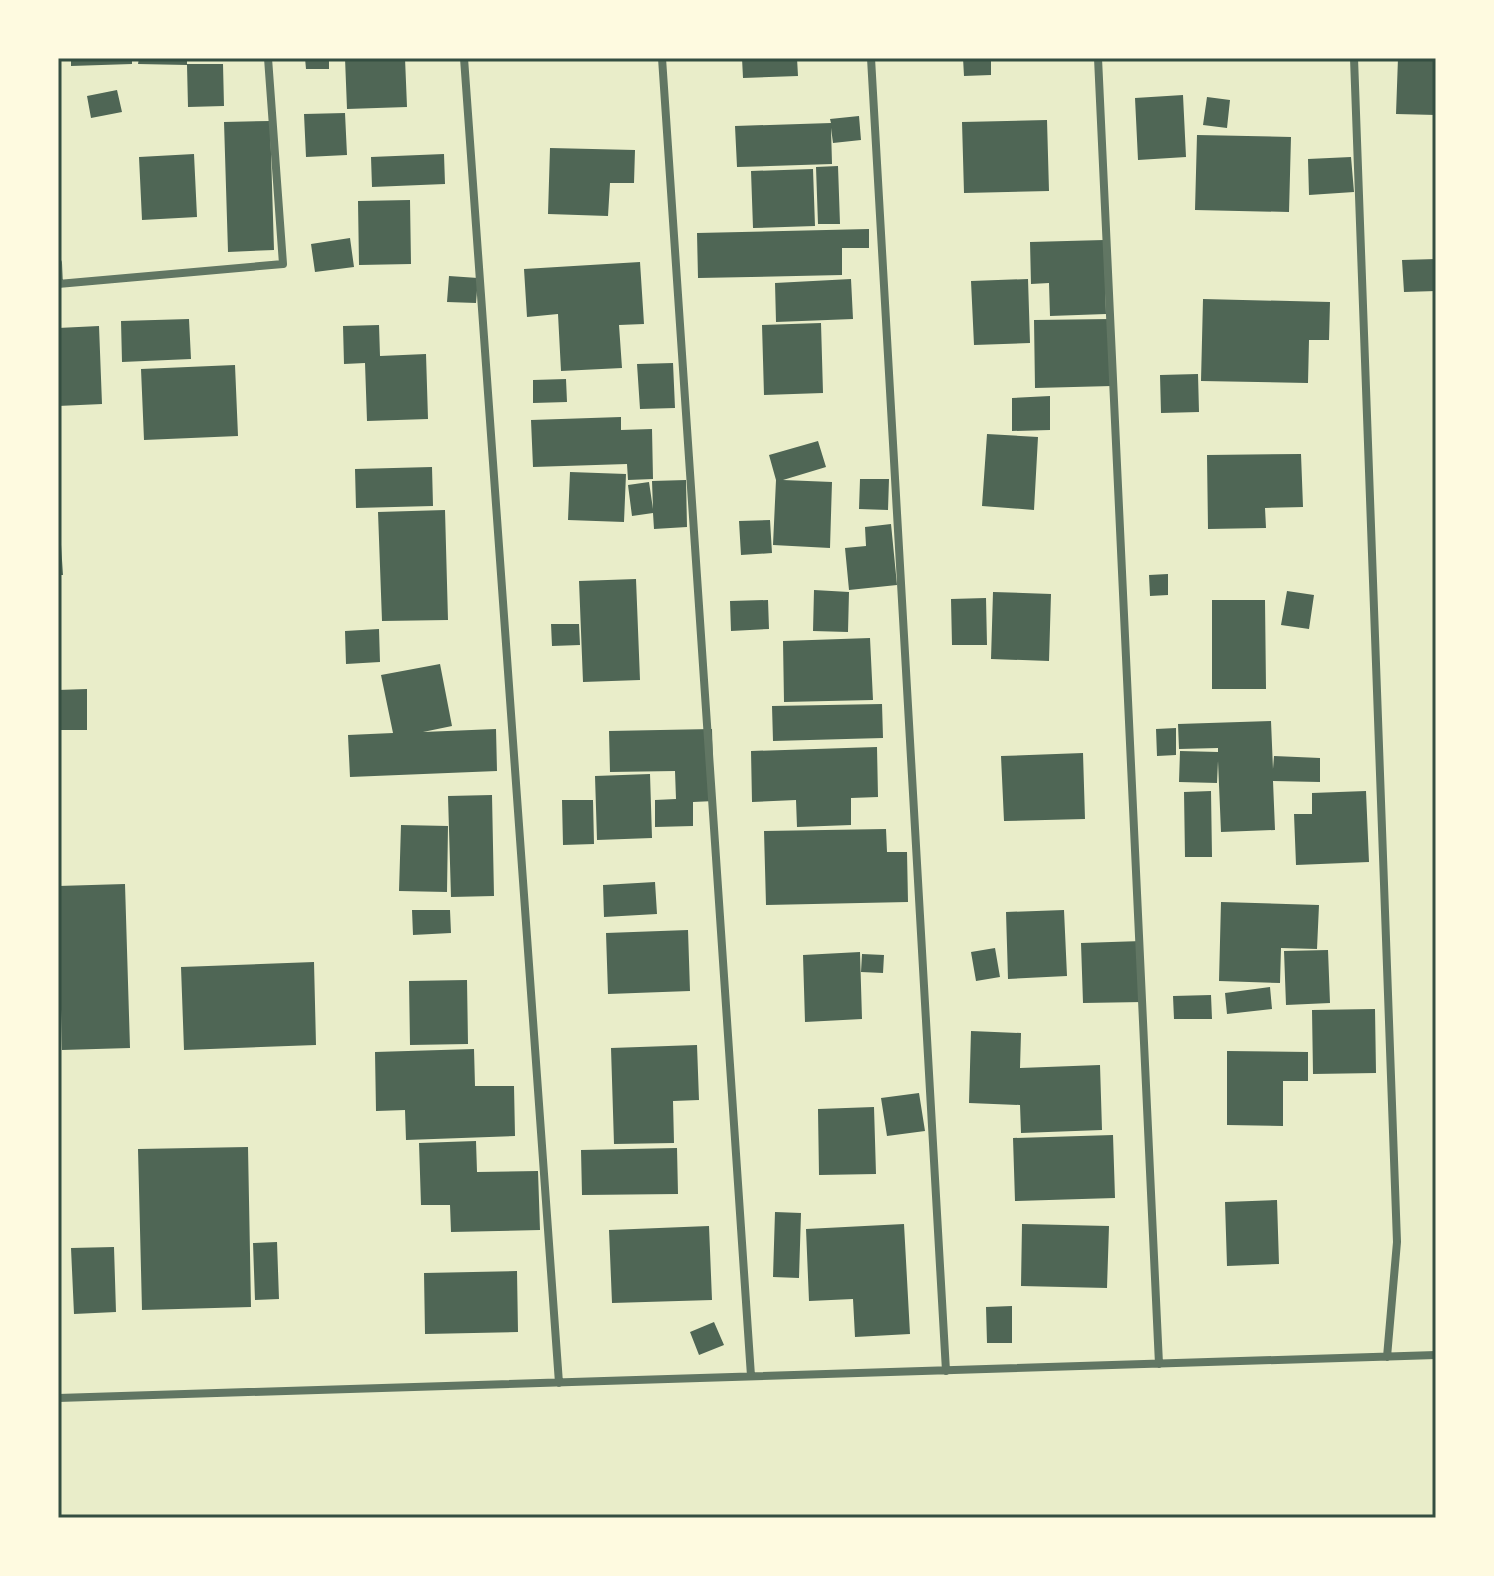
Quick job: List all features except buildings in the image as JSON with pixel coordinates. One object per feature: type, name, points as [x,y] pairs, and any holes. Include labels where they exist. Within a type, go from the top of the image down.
[{"type":"street","points":[[58,263],[59,284],[283,264],[268,58]]},
{"type":"street","points":[[464,58],[559,1383]]},
{"type":"street","points":[[662,58],[751,1376]]},
{"type":"street","points":[[871,58],[946,1371]]},
{"type":"street","points":[[1098,58],[1159,1364]]},
{"type":"street","points":[[1354,58],[1397,1226],[1387,1357]]},
{"type":"street","points":[[58,1398],[1436,1355]]}]
